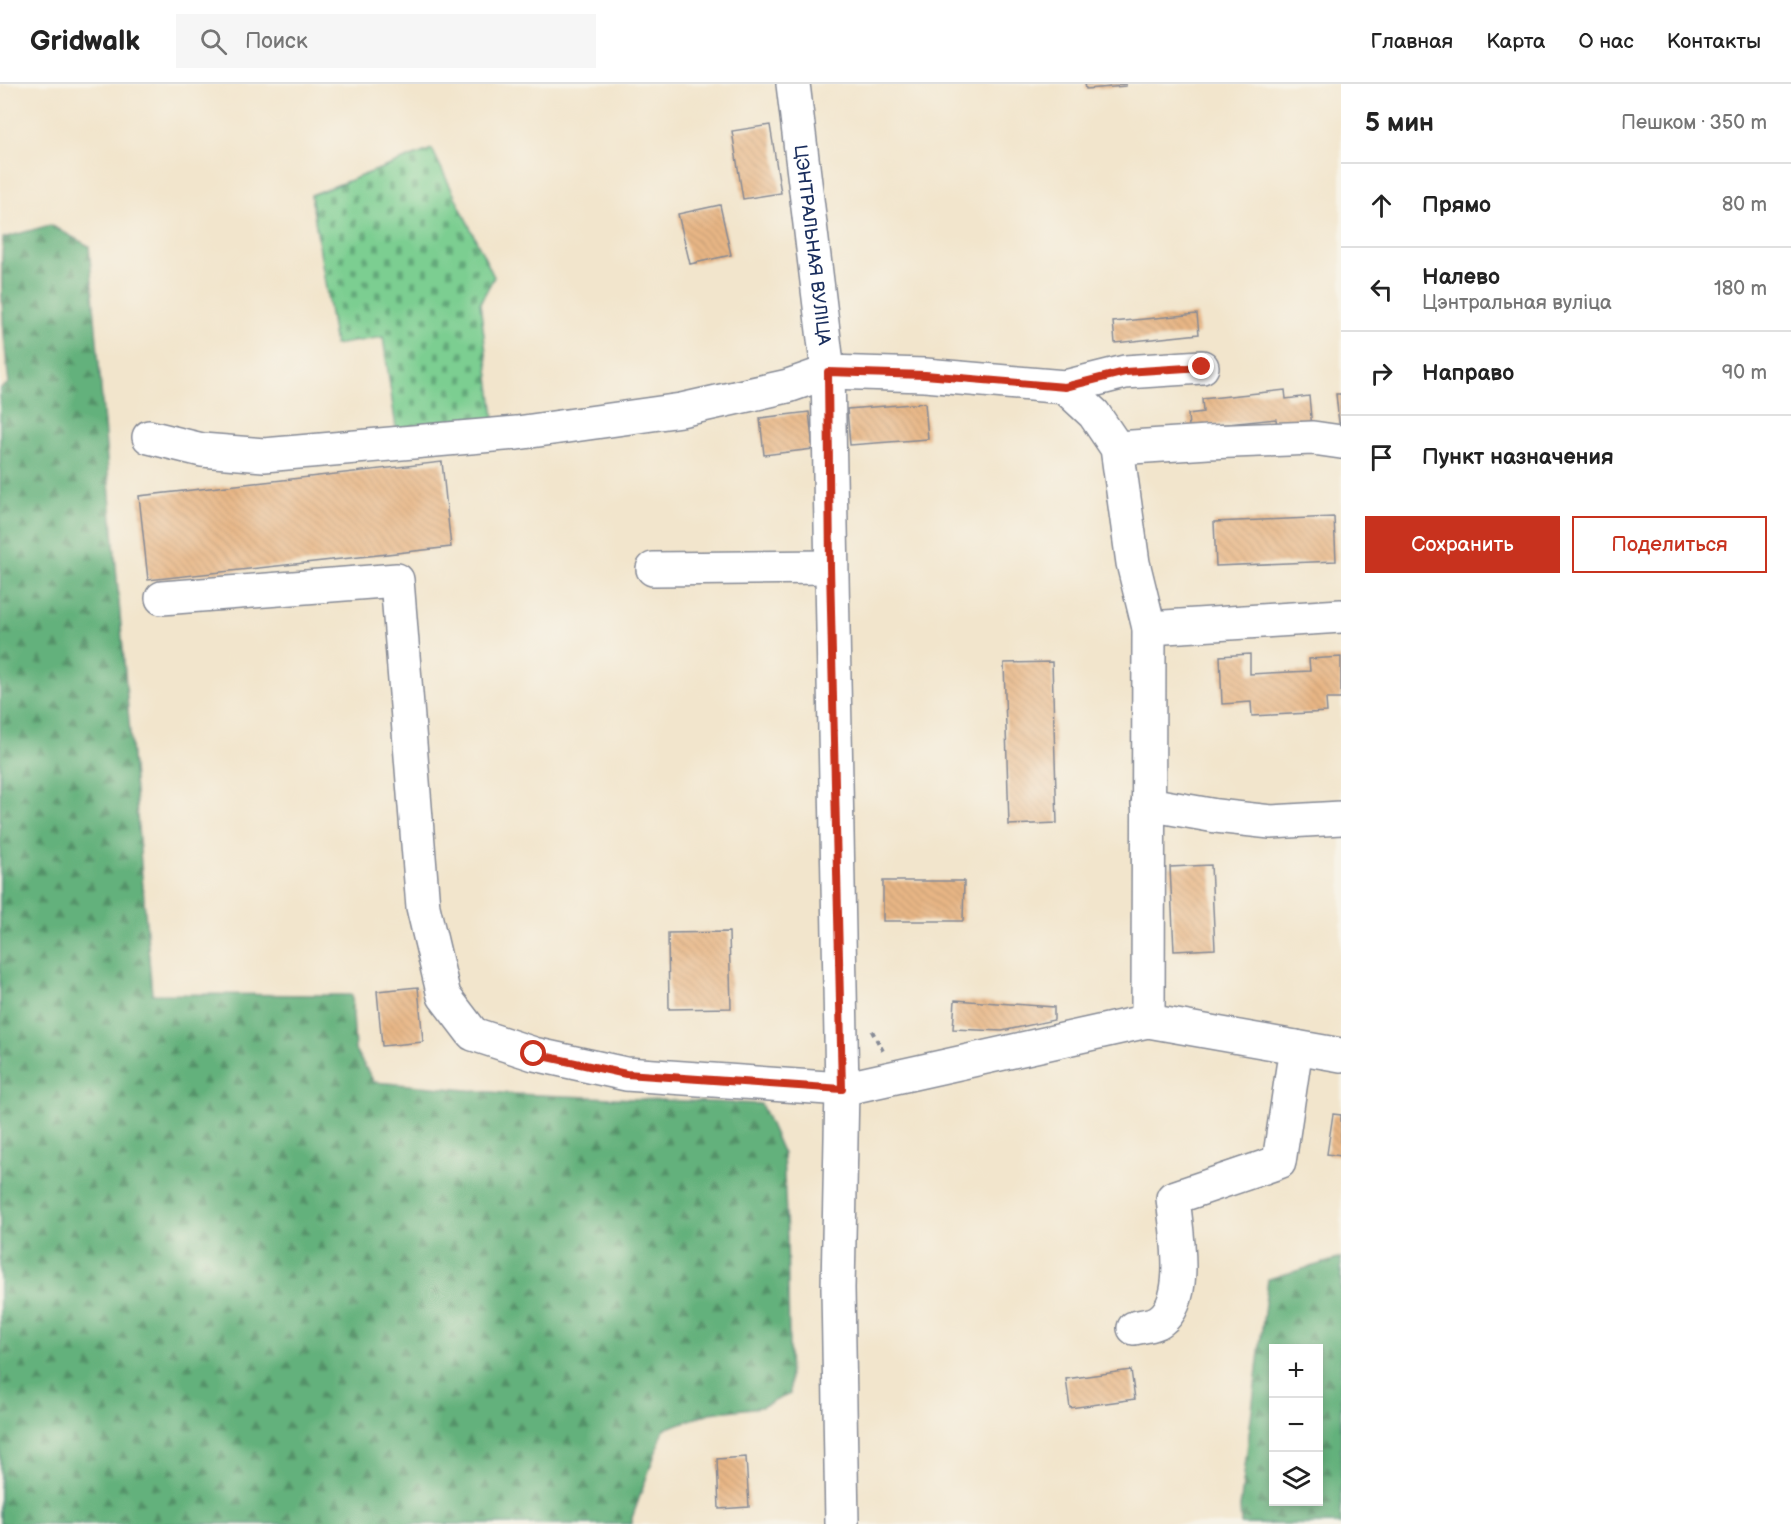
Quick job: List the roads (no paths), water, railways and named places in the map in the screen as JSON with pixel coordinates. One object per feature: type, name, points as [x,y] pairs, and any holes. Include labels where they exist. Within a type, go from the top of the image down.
[{"type":"street","name":"ЦЭНТРАЛЬНАЯ ВУЛІЦА","points":[[793,84],[828,372],[830,567],[842,1089],[838,1288],[842,1524]]},
{"type":"street","points":[[149,437],[202,450],[264,455],[518,433],[681,410],[788,386],[828,372],[925,375],[1065,387],[1125,372],[1202,367]]},
{"type":"street","points":[[1065,387],[1094,414],[1117,448],[1133,563],[1149,628],[1148,1021]]},
{"type":"street","points":[[1117,448],[1313,438],[1341,442]]},
{"type":"street","points":[[653,568],[830,567]]},
{"type":"street","points":[[162,598],[397,580],[423,907],[444,996],[473,1034],[534,1054],[626,1074],[842,1089],[1148,1021],[1341,1055]]},
{"type":"street","points":[[1149,628],[1341,616]]},
{"type":"street","points":[[1148,804],[1216,816],[1271,822],[1341,818]]},
{"type":"street","points":[[1134,1328],[1160,1321],[1173,1305],[1179,1271],[1173,1198],[1279,1162],[1296,1047]]}]
